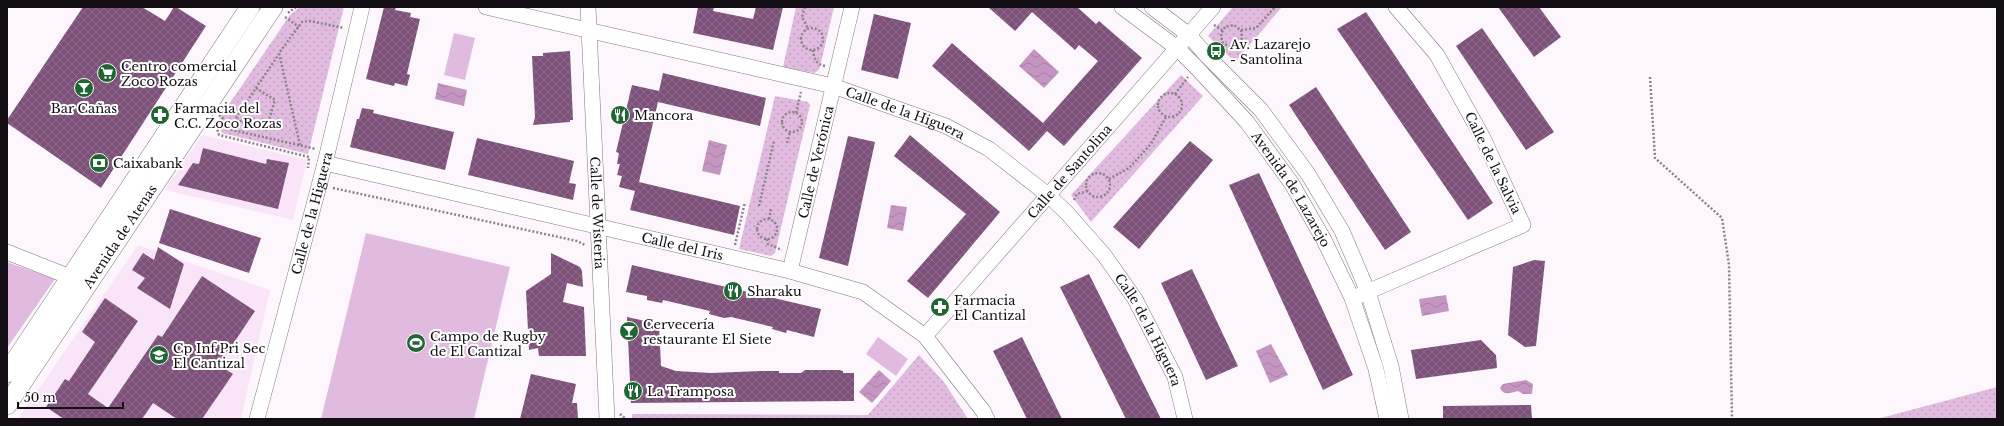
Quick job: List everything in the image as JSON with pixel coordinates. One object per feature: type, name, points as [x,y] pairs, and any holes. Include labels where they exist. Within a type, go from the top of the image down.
[{"type":"main road","name":"Avenida de Atenas","points":[[7,373],[250,7]]},
{"type":"main road","name":"Avenida de Atenas","points":[[7,405],[216,110],[279,16]]},
{"type":"street","name":"Calle de la Higuera","points":[[257,419],[327,157],[362,7]]},
{"type":"street","name":"Calle de la Higuera","points":[[486,7],[833,86],[946,126],[989,150],[1048,195],[1067,213],[1104,255],[1135,299],[1175,377],[1185,419]]},
{"type":"street","name":"Calle de Wisteria","points":[[588,7],[598,227],[611,414]]},
{"type":"street","name":"Calle de Verónica","points":[[790,271],[852,7]]},
{"type":"street","name":"Avenida de Lazarejo","points":[[1122,7],[1177,48],[1248,122],[1292,184],[1324,240],[1352,298],[1376,369],[1387,419]]},
{"type":"street","name":"Avenida de Lazarejo","points":[[1152,7],[1189,34],[1207,56],[1261,110],[1308,174],[1342,231],[1368,292],[1391,366],[1401,419]]},
{"type":"street","name":"Calle de Santolina","points":[[925,336],[1214,7]]},
{"type":"street","name":"Calle de la Salvia","points":[[1352,298],[1523,226],[1483,138],[1437,56],[1396,7]]},
{"type":"street","name":"Calle del Iris","points":[[327,157],[598,227],[790,271],[863,292],[925,336],[983,411],[987,419]]},
{"type":"street","points":[[7,252],[70,277]]},
{"type":"path","points":[[279,16],[296,7]]},
{"type":"path","points":[[805,7],[802,17],[808,29]]},
{"type":"path","points":[[1241,30],[1242,38],[1238,45],[1229,47],[1222,42],[1221,34],[1225,27],[1234,25],[1241,30],[1256,28],[1275,7]]},
{"type":"path","points":[[279,16],[299,27]]},
{"type":"path","points":[[256,88],[275,100],[266,130],[235,119],[279,53],[302,22],[310,21],[336,27]]},
{"type":"path","points":[[808,29],[817,30],[822,37],[821,45],[813,50],[804,47],[801,40],[802,34],[808,29]]},
{"type":"path","points":[[813,50],[817,63],[837,69]]},
{"type":"path","points":[[279,53],[300,145]]},
{"type":"path","points":[[1650,77],[1655,158],[1722,218],[1729,265],[1732,419]]},
{"type":"path","points":[[796,113],[804,80]]},
{"type":"path","points":[[1165,94],[1174,94],[1181,100],[1181,110],[1175,116],[1166,117],[1159,110],[1159,101],[1165,94]]},
{"type":"path","points":[[216,110],[225,120],[228,129],[300,145],[327,157]]},
{"type":"path","points":[[216,110],[215,121],[219,135],[309,157],[307,170]]},
{"type":"path","points":[[790,112],[796,113],[801,118],[802,126],[796,131],[790,132],[784,127],[783,119],[790,112]]},
{"type":"path","points":[[1109,179],[1129,168],[1151,144],[1166,117]]},
{"type":"path","points":[[257,135],[260,128]]},
{"type":"path","points":[[787,143],[790,132]]},
{"type":"path","points":[[759,206],[774,141]]},
{"type":"path","points":[[1101,173],[1109,179],[1110,188],[1104,195],[1095,196],[1088,191],[1086,182],[1092,174],[1101,173]]},
{"type":"path","points":[[319,186],[578,241],[600,252]]},
{"type":"path","points":[[1075,186],[1077,194]]},
{"type":"path","points":[[732,258],[745,202]]},
{"type":"path","points":[[769,219],[771,210]]},
{"type":"path","points":[[769,219],[776,223],[778,230],[774,237],[767,239],[759,236],[757,229],[761,220],[769,219]]},
{"type":"path","points":[[767,239],[768,244],[776,248],[794,252]]},
{"type":"path","points":[[611,414],[626,419]]},
{"type":"shaded area","points":[[300,7],[344,7],[308,154],[222,133],[217,122],[290,15]]},
{"type":"shaded area","points":[[796,7],[834,7],[820,67],[818,71],[814,73],[783,67]]},
{"type":"shaded area","points":[[1233,7],[1282,7],[1235,62],[1208,36]]},
{"type":"shaded area","points":[[454,33],[475,38],[465,80],[444,75]]},
{"type":"shaded area","points":[[1181,75],[1203,96],[1091,222],[1071,195]]},
{"type":"shaded area","points":[[775,96],[808,102],[810,105],[775,253],[771,256],[739,249]]},
{"type":"shaded area","points":[[202,135],[307,160],[293,220],[165,190]]},
{"type":"shaded area","name":"Campo de Rugby de El Cantizal","points":[[366,233],[510,267],[474,419],[321,419]]},
{"type":"shaded area","name":"Cp Inf Pri Sec El Cantizal","points":[[138,245],[270,290],[241,419],[18,419]]},
{"type":"shaded area","points":[[7,262],[55,279],[7,348]]},
{"type":"shaded area","points":[[878,337],[908,359],[896,376],[866,354]]},
{"type":"shaded area","points":[[919,355],[944,382],[968,419],[632,419],[632,414],[868,415]]},
{"type":"shaded area","points":[[1997,387],[1997,419],[1877,419]]},
{"type":"water","points":[[1034,49],[1059,72],[1044,88],[1019,66]]},
{"type":"water","points":[[438,83],[467,90],[464,106],[435,99]]},
{"type":"water","points":[[709,140],[727,145],[720,175],[702,171]]},
{"type":"water","points":[[891,205],[907,207],[903,231],[887,228]]},
{"type":"water","points":[[1446,295],[1449,311],[1422,316],[1419,299]]},
{"type":"water","points":[[1271,344],[1288,375],[1270,383],[1256,351]]},
{"type":"water","points":[[879,370],[891,381],[872,403],[859,392]]},
{"type":"water","points":[[1526,380],[1533,384],[1532,394],[1523,394],[1518,391],[1505,393],[1500,388],[1503,384]]},
{"type":"building","name":"Centro comercial Zoco Rozas","points":[[83,7],[142,7],[165,21],[174,7],[176,7],[206,26],[101,188],[7,123],[7,120]]},
{"type":"building","points":[[384,7],[396,7],[395,10],[411,13],[410,17],[420,19],[407,74],[410,75],[407,86],[395,83],[394,86],[366,79]]},
{"type":"building","points":[[698,7],[714,7],[713,11],[753,19],[756,7],[783,7],[773,50],[693,33]]},
{"type":"building","points":[[988,7],[1077,7],[1096,24],[1099,21],[1142,58],[1064,146],[1047,131],[1029,151],[932,66],[952,43],[1043,123],[1098,61],[1079,45],[1075,50],[1032,12],[1015,31]]},
{"type":"building","points":[[1498,7],[1539,7],[1561,37],[1534,57]]},
{"type":"building","points":[[1366,12],[1493,203],[1468,220],[1337,29]]},
{"type":"building","points":[[874,14],[911,23],[898,79],[861,70]]},
{"type":"building","points":[[1482,28],[1554,132],[1526,150],[1456,46]]},
{"type":"building","points":[[570,51],[573,120],[570,120],[570,122],[533,125],[535,117],[532,56],[543,56],[543,53]]},
{"type":"building","points":[[663,73],[766,98],[760,126],[658,102],[639,182],[740,206],[734,235],[630,210],[635,191],[619,187],[622,176],[617,175],[620,164],[617,164],[619,153],[616,152],[632,85],[659,91]]},
{"type":"building","points":[[1316,87],[1411,232],[1385,250],[1289,105]]},
{"type":"building","points":[[362,108],[374,110],[373,113],[454,132],[445,170],[350,147],[357,119],[359,119]]},
{"type":"building","points":[[910,135],[1000,212],[928,298],[907,281],[966,214],[894,156]]},
{"type":"building","points":[[848,136],[875,142],[848,266],[819,258]]},
{"type":"building","points":[[477,138],[574,161],[569,183],[576,184],[573,200],[468,175]]},
{"type":"building","points":[[1190,141],[1213,160],[1139,249],[1113,227]]},
{"type":"building","points":[[203,148],[266,164],[267,159],[289,163],[278,209],[178,185],[193,163],[199,164]]},
{"type":"building","points":[[1259,173],[1353,375],[1323,390],[1229,185]]},
{"type":"building","points":[[170,209],[261,238],[249,273],[159,243]]},
{"type":"building","points":[[158,247],[184,264],[170,309],[137,288],[145,278],[132,270],[143,253],[154,260]]},
{"type":"building","points":[[551,253],[580,267],[582,271],[583,287],[567,283],[563,302],[584,307],[586,356],[539,356],[538,348],[529,350],[526,291],[551,274]]},
{"type":"building","points":[[1534,260],[1545,261],[1536,346],[1525,347],[1508,335],[1513,267]]},
{"type":"building","points":[[632,265],[821,309],[814,337],[787,330],[786,333],[772,329],[773,327],[731,317],[724,318],[709,314],[710,311],[663,300],[662,303],[647,300],[647,296],[626,292]]},
{"type":"building","points":[[1192,269],[1238,366],[1206,380],[1161,283]]},
{"type":"building","points":[[1089,274],[1161,419],[1126,419],[1060,287]]},
{"type":"building","points":[[202,276],[255,311],[219,365],[233,374],[202,419],[177,419],[153,403],[142,419],[64,419],[46,407],[65,379],[69,381],[95,342],[82,332],[105,298],[138,321],[88,394],[108,408],[158,335],[162,337]]},
{"type":"building","points":[[627,317],[659,324],[661,366],[676,371],[711,373],[779,371],[779,373],[801,373],[805,370],[839,370],[843,371],[843,373],[854,373],[854,401],[631,403]]},
{"type":"building","points":[[1022,337],[1062,419],[1027,419],[993,351]]},
{"type":"building","points":[[1481,340],[1496,355],[1497,368],[1416,379],[1411,350]]},
{"type":"building","points":[[531,374],[576,384],[572,403],[577,403],[578,419],[520,419]]},
{"type":"building","points":[[1531,405],[1532,419],[1443,419],[1443,406]]},
{"type":"place","name":"Av. Lazarejo - Santolina","points":[[1216,51]]},
{"type":"place","name":"Centro comercial Zoco Rozas","points":[[107,73]]},
{"type":"place","name":"Bar Cañas","points":[[84,88]]},
{"type":"place","name":"Farmacia del C.C. Zoco Rozas","points":[[160,115]]},
{"type":"place","name":"Mancora","points":[[620,115]]},
{"type":"place","name":"Caixabank","points":[[99,163]]},
{"type":"place","name":"Sharaku","points":[[733,291]]},
{"type":"place","name":"Farmacia El Cantizal","points":[[940,307]]},
{"type":"place","name":"Cervecería restaurante El Siete","points":[[629,331]]},
{"type":"place","name":"Campo de Rugby de El Cantizal","points":[[416,343]]},
{"type":"place","name":"Cp Inf Pri Sec El Cantizal","points":[[159,355]]},
{"type":"place","name":"La Tramposa","points":[[633,391]]}]
